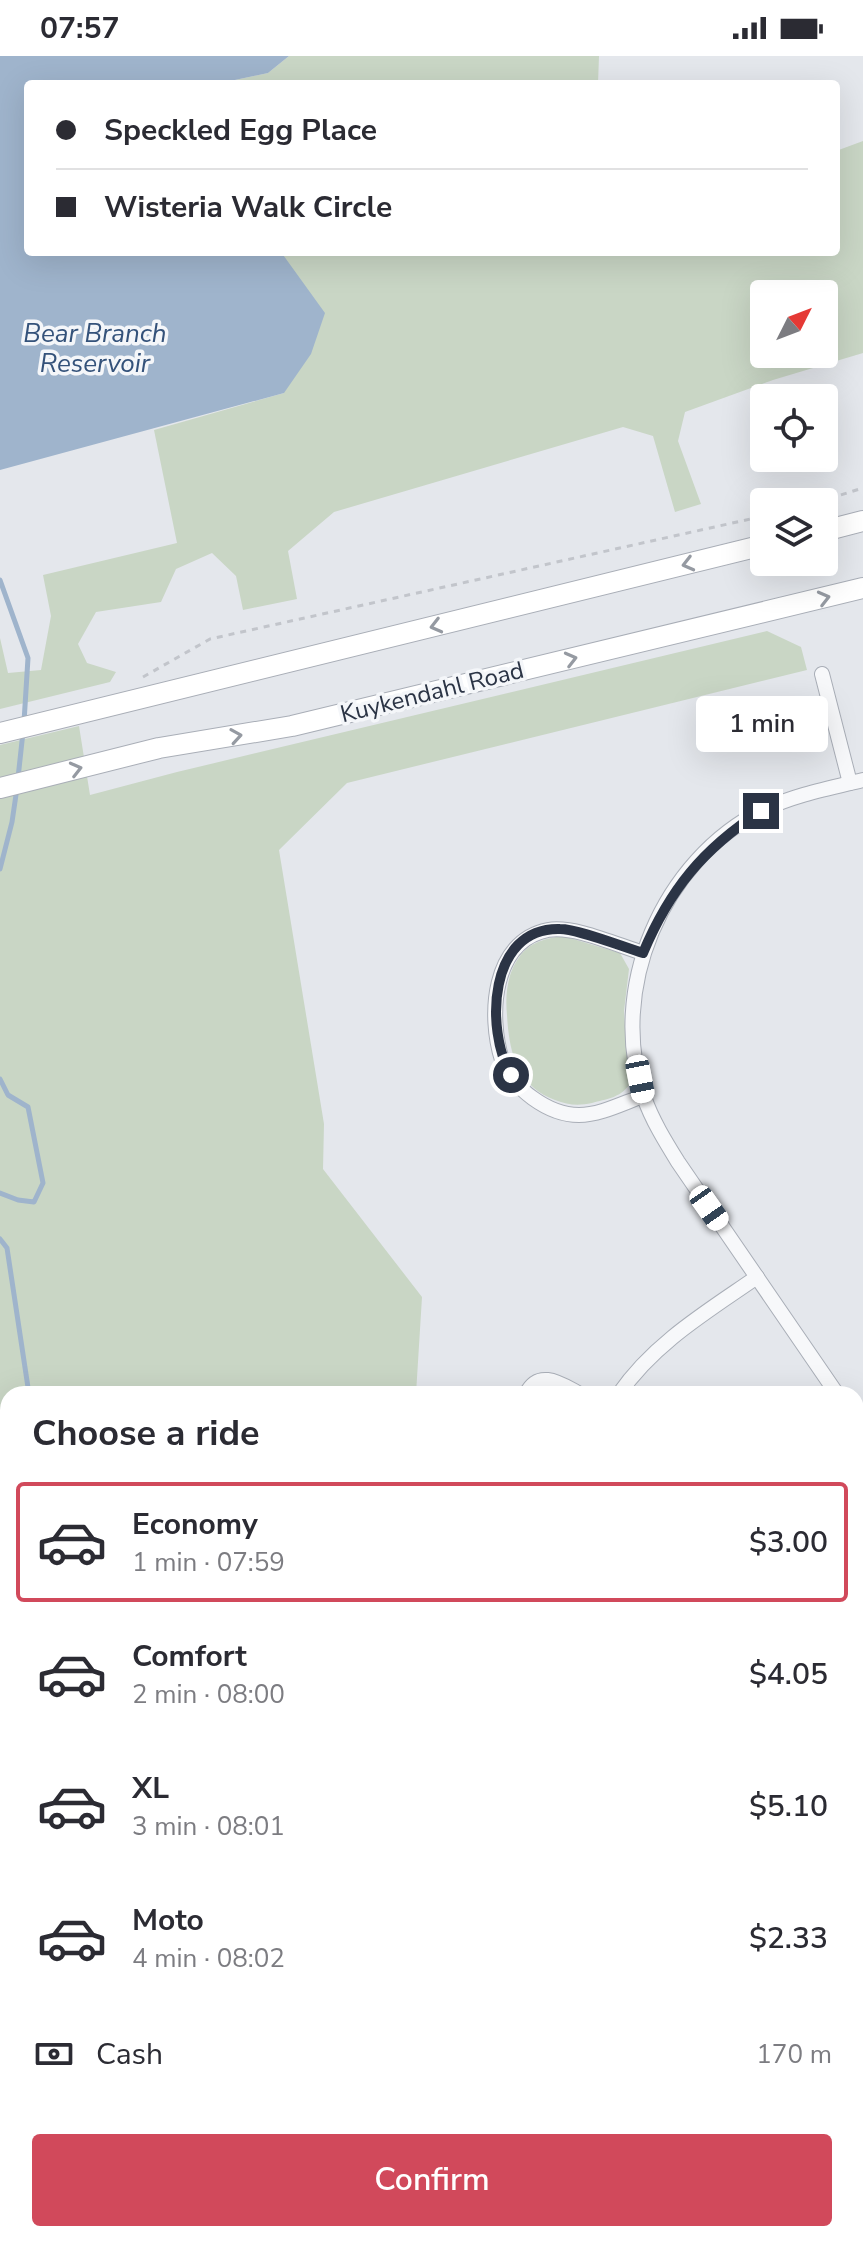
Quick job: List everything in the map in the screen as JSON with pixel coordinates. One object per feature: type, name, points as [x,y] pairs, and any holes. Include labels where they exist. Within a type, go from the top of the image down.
[{"type":"main road","points":[[838,527],[863,521]]},
{"type":"main road","points":[[0,733],[144,688],[750,548]]},
{"type":"main road","name":"Kuykendahl Road","points":[[0,788],[159,748],[292,726],[863,588]]},
{"type":"street","points":[[822,674],[857,781],[761,811],[715,844],[692,867],[672,893],[643,953],[633,1025],[643,1096],[659,1131],[832,1386]]},
{"type":"street","points":[[643,953],[562,928],[545,931],[516,947],[505,962],[499,983],[496,1018],[503,1060],[525,1092],[540,1102],[558,1111],[578,1115],[643,1096]]},
{"type":"street","points":[[626,1386],[650,1357],[680,1330],[757,1277]]},
{"type":"street","points":[[530,1386],[541,1380],[554,1380],[565,1386]]},
{"type":"path","points":[[838,496],[863,488]]},
{"type":"path","points":[[144,688],[210,639],[750,519]]},
{"type":"green space","points":[[289,56],[599,56],[598,80],[235,80],[268,73]]},
{"type":"green space","points":[[863,141],[863,353],[838,360],[838,280],[750,280],[750,368],[813,368],[762,384],[750,384],[750,388],[685,412],[678,441],[701,504],[675,512],[653,436],[623,427],[334,512],[288,551],[297,599],[243,610],[236,576],[212,553],[176,569],[161,602],[96,612],[78,644],[87,663],[116,672],[110,682],[0,709],[0,638],[8,673],[41,670],[51,616],[43,575],[177,543],[154,430],[284,393],[284,256],[840,256],[840,150]]},
{"type":"green space","points":[[767,631],[801,647],[807,670],[347,783],[279,850],[324,1124],[323,1169],[422,1297],[416,1386],[0,1386],[0,745],[79,726],[90,795]]},
{"type":"green space","points":[[563,936],[620,953],[629,969],[624,1011],[629,1085],[617,1095],[587,1104],[560,1102],[532,1086],[518,1066],[508,1029],[507,992],[516,963],[524,951],[534,944]]},
{"type":"water","name":"Bear Branch Reservoir","points":[[0,56],[289,56],[268,73],[235,80],[24,80],[24,256],[284,256],[325,313],[311,354],[284,393],[0,470]]},
{"type":"waterway","points":[[0,580],[28,658],[24,722]]},
{"type":"waterway","points":[[18,778],[23,732]]},
{"type":"waterway","points":[[0,869],[17,788]]},
{"type":"waterway","points":[[0,1079],[8,1095],[28,1107],[43,1183],[34,1202],[0,1193]]},
{"type":"waterway","points":[[0,1239],[7,1248],[28,1386]]},
{"type":"route","points":[[511,1075],[503,1060],[496,1018],[499,983],[505,962],[516,947],[528,938],[562,928],[643,953],[672,893],[692,867],[715,844],[761,811]]}]
